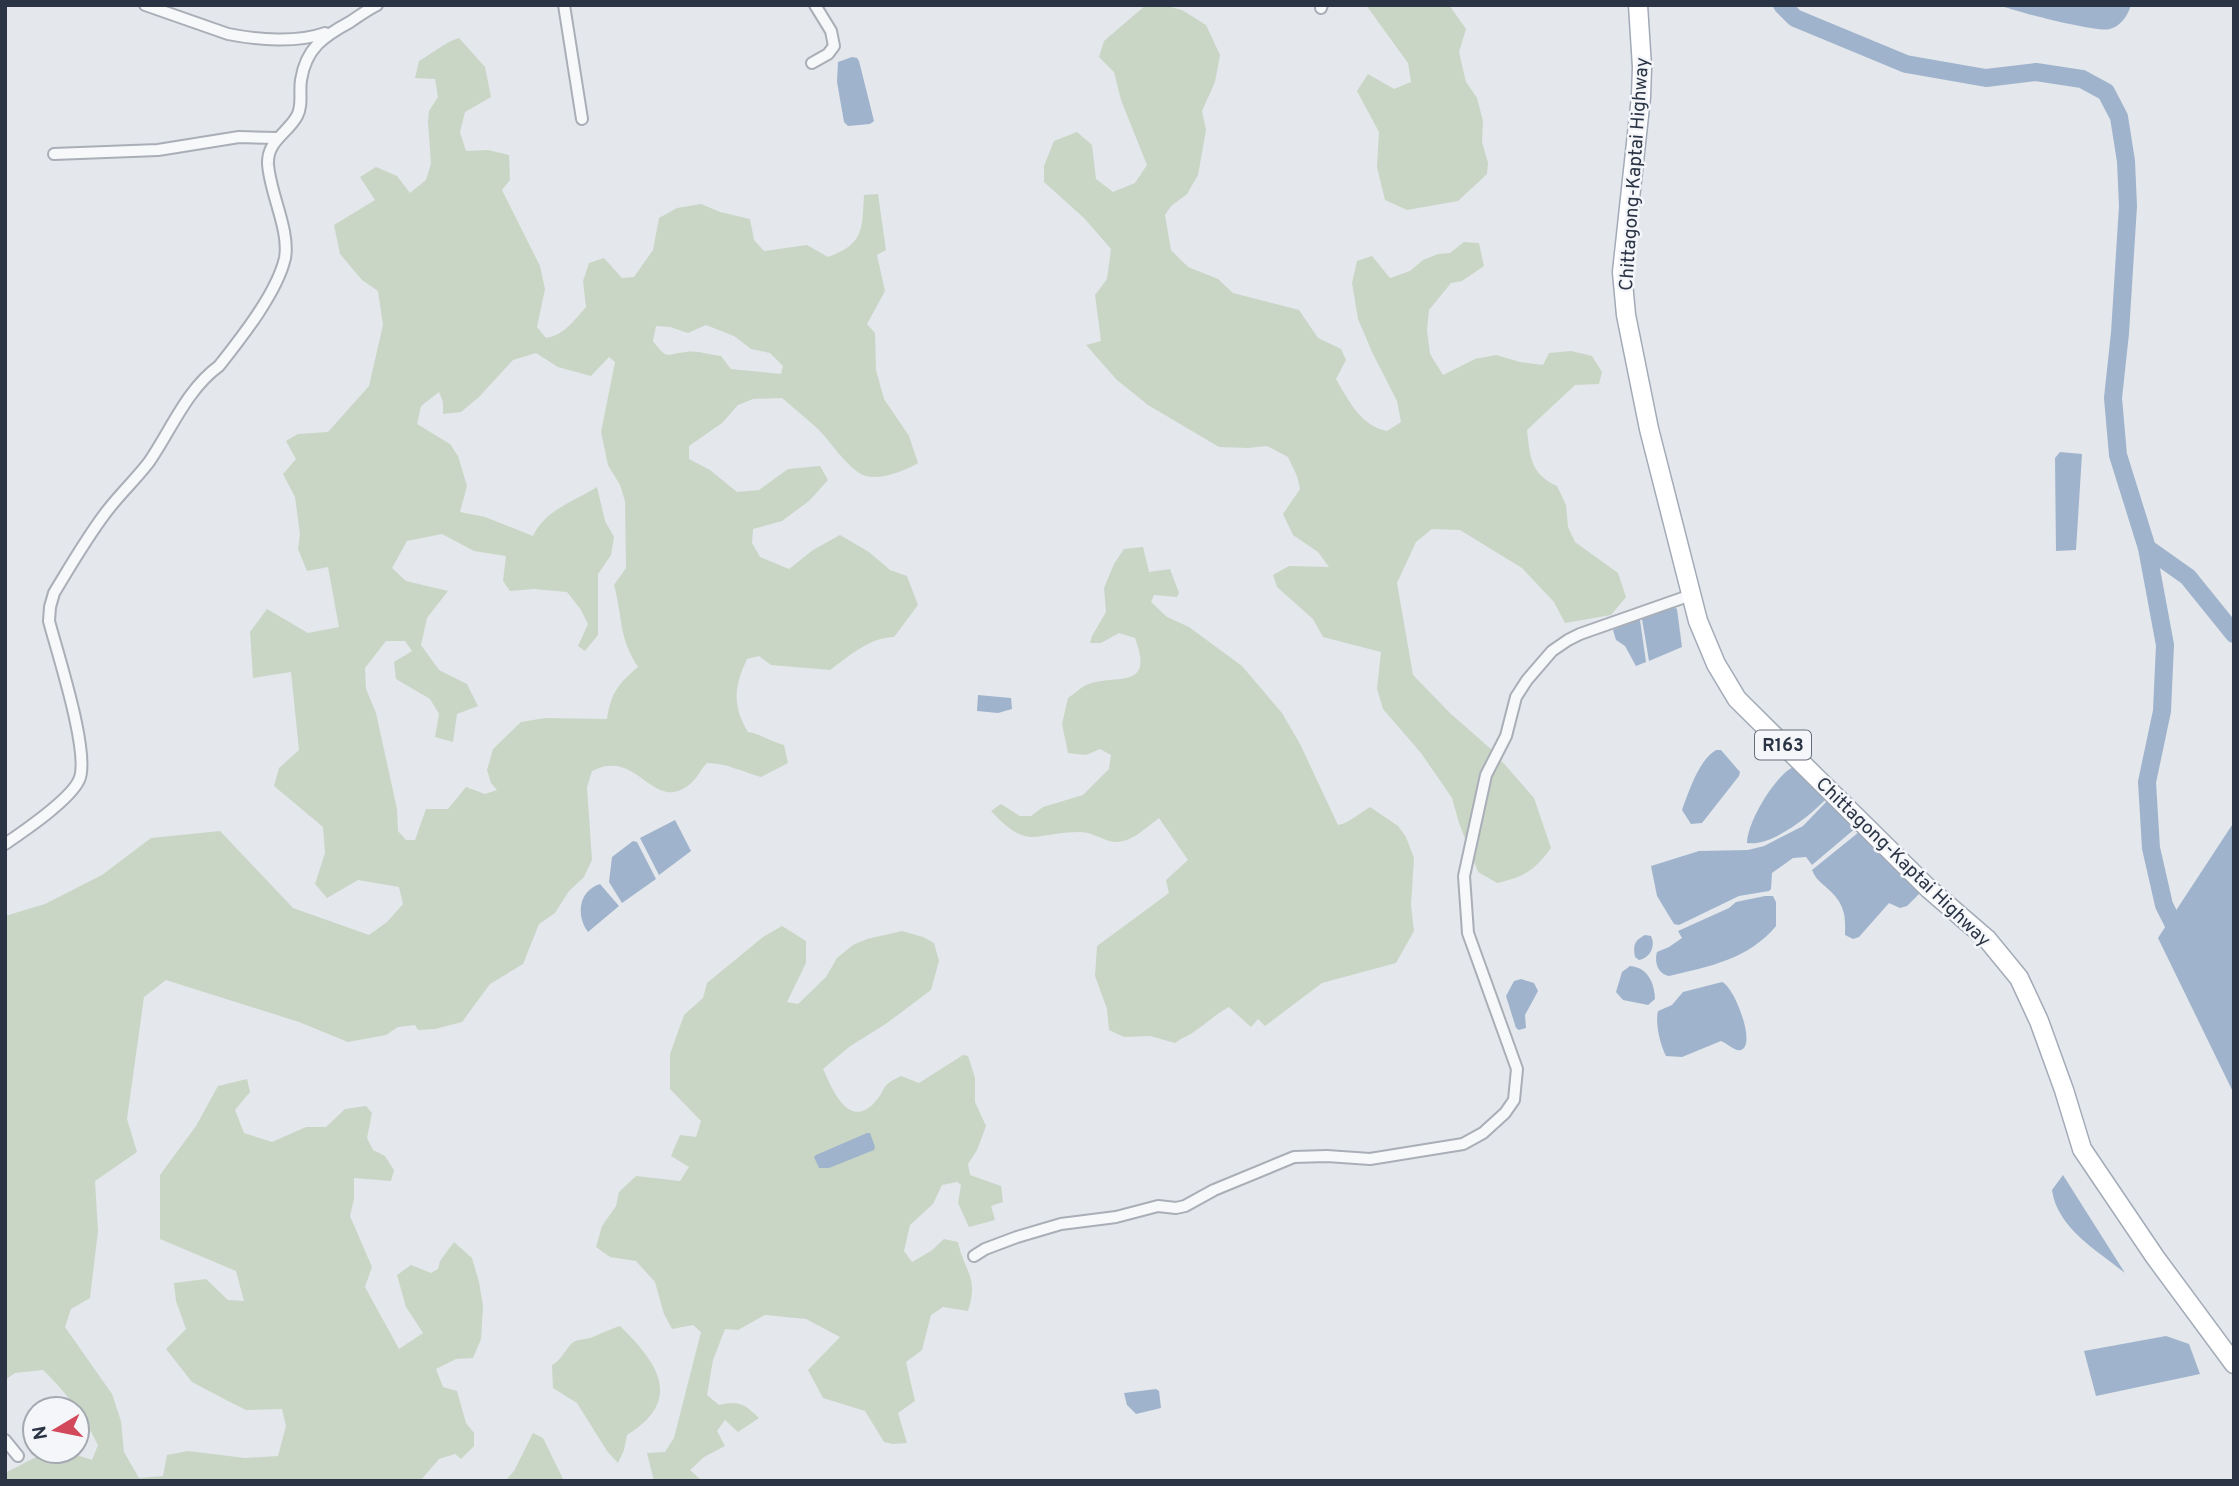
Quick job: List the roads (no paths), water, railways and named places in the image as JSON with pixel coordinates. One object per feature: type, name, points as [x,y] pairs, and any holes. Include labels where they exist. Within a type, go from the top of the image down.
[{"type":"main road","name":"Chittagong-Kaptai Highway","points":[[1638,5],[1641,87],[1622,272],[1625,304],[1649,429],[1698,621],[1716,664],[1737,699],[1929,889],[1987,939],[2019,978],[2056,1067],[2082,1149],[2155,1257],[2234,1364]]},
{"type":"street","points":[[145,5],[243,37],[296,40],[331,31]]},
{"type":"street","points":[[5,845],[73,791],[82,771],[73,715],[49,621],[54,593],[105,514],[150,460],[194,393],[219,366],[255,319],[285,256],[285,239],[268,166],[269,152],[277,138],[291,126],[299,111],[301,78],[320,39],[377,5]]},
{"type":"street","points":[[564,5],[582,119]]},
{"type":"street","points":[[812,63],[828,54],[834,46],[831,31],[815,5]]},
{"type":"street","points":[[54,154],[139,152],[239,137],[277,138]]},
{"type":"street","points":[[975,1256],[1017,1237],[1061,1224],[1116,1217],[1158,1206],[1185,1206],[1224,1186],[1294,1157],[1370,1159],[1463,1144],[1478,1137],[1500,1117],[1514,1100],[1517,1069],[1465,921],[1464,876],[1486,775],[1506,736],[1516,697],[1552,652],[1580,635],[1691,595]]},
{"type":"street","points":[[5,1440],[18,1456]]},
{"type":"water","points":[[1999,5],[2131,5],[2121,23],[2114,28],[2102,29],[2055,21]]},
{"type":"water","points":[[852,57],[859,61],[874,121],[870,124],[848,126],[844,122],[837,82],[838,62]]},
{"type":"water","points":[[2060,452],[2082,454],[2076,550],[2056,551],[2055,458]]},
{"type":"water","points":[[1674,607],[1677,609],[1682,647],[1649,661],[1642,619]]},
{"type":"water","points":[[1636,619],[1640,620],[1646,662],[1636,666],[1625,646],[1616,640],[1613,630]]},
{"type":"water","points":[[978,695],[1011,698],[1012,709],[998,713],[977,711]]},
{"type":"water","points":[[1716,750],[1721,750],[1740,772],[1739,776],[1702,823],[1691,824],[1682,810],[1683,807],[1700,768]]},
{"type":"water","points":[[1793,767],[1826,796],[1826,799],[1810,814],[1778,835],[1757,843],[1747,843],[1748,834],[1763,800],[1778,780]]},
{"type":"water","points":[[1828,800],[1857,827],[1812,865],[1806,857],[1793,858],[1772,873],[1769,891],[1739,896],[1679,925],[1674,924],[1657,896],[1651,866],[1699,851],[1748,850],[1764,846],[1803,826]]},
{"type":"water","points":[[675,820],[691,851],[659,875],[640,838]]},
{"type":"water","points":[[2234,822],[2234,1094],[2158,938]]},
{"type":"water","points":[[1859,832],[1918,885],[1919,894],[1907,906],[1900,908],[1889,903],[1859,937],[1853,939],[1845,935],[1845,921],[1840,904],[1812,870]]},
{"type":"water","points":[[633,841],[637,842],[656,879],[622,903],[609,882],[612,857]]},
{"type":"water","points":[[600,884],[619,906],[588,932],[582,919],[581,905],[587,892]]},
{"type":"water","points":[[1773,896],[1776,902],[1776,926],[1753,946],[1727,960],[1698,969],[1669,976],[1660,970],[1657,952],[1682,938],[1678,931],[1729,908],[1736,902]]},
{"type":"water","points":[[1645,935],[1651,936],[1652,947],[1646,957],[1639,960],[1635,957],[1634,946],[1636,941]]},
{"type":"water","points":[[1630,966],[1636,967],[1649,977],[1655,999],[1648,1005],[1623,1000],[1616,992],[1622,972]]},
{"type":"water","points":[[1521,979],[1534,983],[1538,991],[1525,1015],[1526,1028],[1519,1030],[1506,996],[1514,981]]},
{"type":"water","points":[[1722,982],[1738,1004],[1745,1027],[1745,1046],[1741,1050],[1734,1049],[1721,1041],[1682,1057],[1666,1056],[1659,1034],[1658,1011],[1672,1005],[1683,992]]},
{"type":"water","points":[[870,1133],[874,1150],[829,1168],[819,1168],[814,1157],[816,1155]]},
{"type":"water","points":[[2063,1175],[2125,1273],[2080,1238],[2062,1216],[2055,1204],[2052,1190]]},
{"type":"water","points":[[2166,1336],[2189,1344],[2200,1374],[2096,1396],[2084,1351]]},
{"type":"water","points":[[1156,1389],[1159,1391],[1161,1408],[1136,1414],[1127,1405],[1124,1393]]},
{"type":"waterway","points":[[1782,5],[1795,18],[1906,64],[1986,78],[2036,72],[2082,79],[2106,92],[2119,117],[2126,161],[2128,206],[2113,398],[2118,455],[2147,548],[2165,645],[2162,711],[2147,782],[2151,848],[2164,905],[2180,937]]},
{"type":"waterway","points":[[2147,548],[2188,577],[2234,634]]}]
